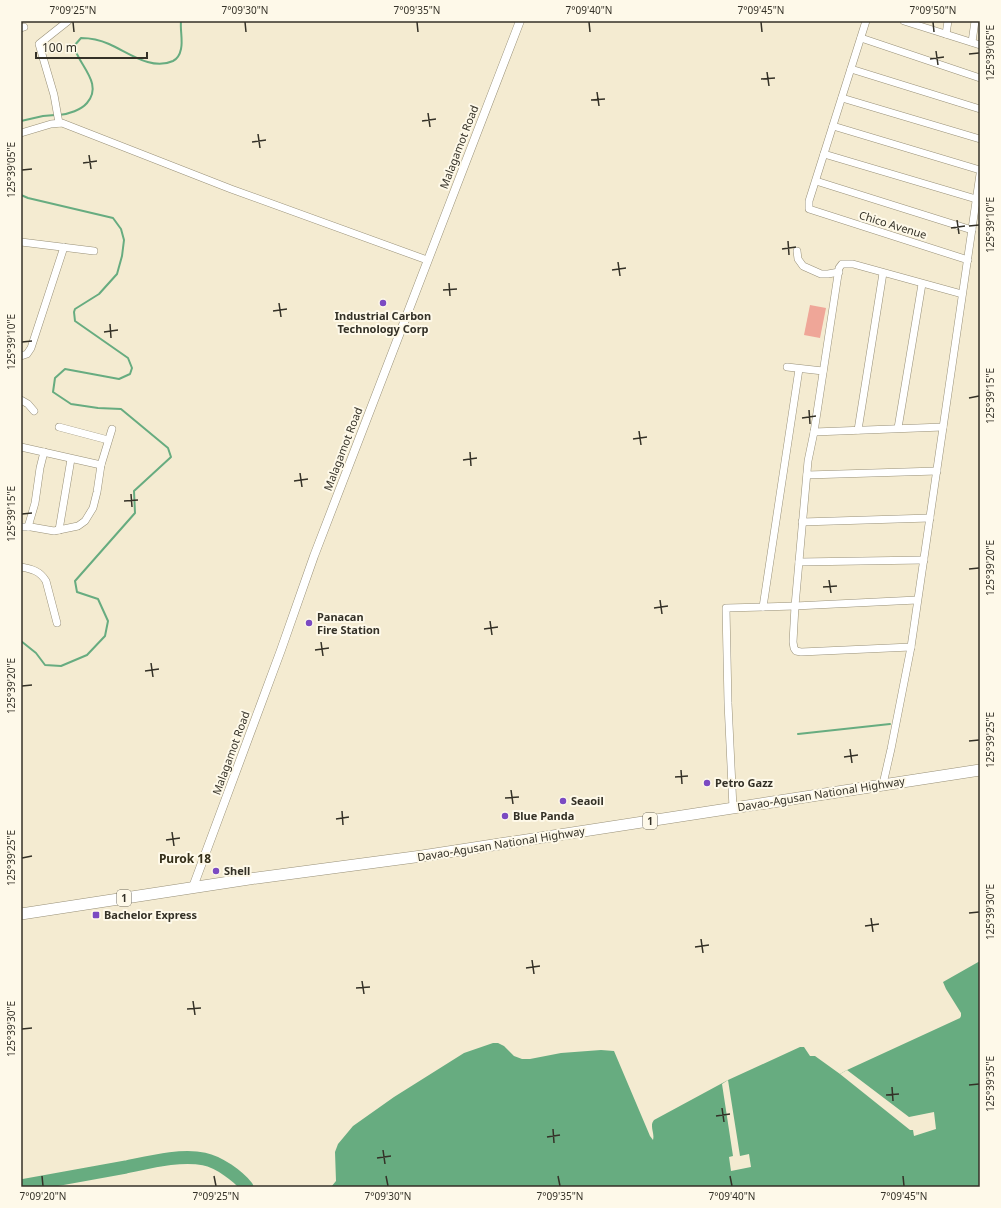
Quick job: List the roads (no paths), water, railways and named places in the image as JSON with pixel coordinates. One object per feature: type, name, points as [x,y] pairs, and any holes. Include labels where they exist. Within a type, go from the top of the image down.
[{"type":"highway","name":"Davao-Agusan National Highway","points":[[21,914],[193,887],[422,856],[980,770]]},
{"type":"street","points":[[59,121],[53,90],[39,44],[68,21]]},
{"type":"street","name":"Malagamot Road","points":[[193,887],[281,650],[314,556],[520,21]]},
{"type":"street","points":[[866,21],[816,181],[972,230]]},
{"type":"street","points":[[904,21],[980,45]]},
{"type":"street","points":[[946,34],[948,21]]},
{"type":"street","points":[[972,42],[975,21]]},
{"type":"street","points":[[861,38],[980,78]]},
{"type":"street","points":[[851,69],[980,109]]},
{"type":"street","points":[[842,98],[980,139]]},
{"type":"street","points":[[21,133],[59,121],[261,200],[427,260]]},
{"type":"street","points":[[833,126],[980,170]]},
{"type":"street","points":[[824,154],[976,199]]},
{"type":"street","points":[[883,784],[911,647],[980,174]]},
{"type":"street","name":"Chico Avenue","points":[[816,181],[809,205],[811,210],[968,260]]},
{"type":"street","points":[[21,242],[94,251]]},
{"type":"street","points":[[21,356],[27,354],[31,348],[64,248]]},
{"type":"street","points":[[797,251],[798,259],[803,266],[821,274],[839,272]]},
{"type":"street","points":[[911,647],[796,651],[794,648],[795,606],[808,461],[814,432],[840,266],[846,263],[853,264],[962,294]]},
{"type":"street","points":[[858,430],[883,273]]},
{"type":"street","points":[[898,428],[922,284]]},
{"type":"street","points":[[787,367],[823,371]]},
{"type":"street","points":[[763,607],[799,369]]},
{"type":"street","points":[[21,400],[28,404],[34,411]]},
{"type":"street","points":[[814,432],[943,426]]},
{"type":"street","points":[[59,427],[108,440]]},
{"type":"street","points":[[44,452],[40,468],[36,499],[25,527],[51,531],[60,530],[82,523],[90,515],[97,492],[101,465],[112,429]]},
{"type":"street","points":[[21,447],[101,465]]},
{"type":"street","points":[[60,530],[71,459]]},
{"type":"street","points":[[807,474],[937,471]]},
{"type":"street","points":[[802,522],[930,518]]},
{"type":"street","points":[[799,562],[924,560]]},
{"type":"street","points":[[21,567],[38,572],[43,576],[46,581],[57,623]]},
{"type":"street","points":[[733,808],[728,703],[726,608],[917,600]]},
{"type":"waterway","points":[[59,115],[71,113],[82,108],[91,96],[93,88],[91,81],[76,53],[74,46],[81,38],[102,41],[148,62],[156,64],[165,63],[173,61],[180,53],[182,42],[181,21]]},
{"type":"waterway","points":[[21,121],[55,115]]},
{"type":"waterway","points":[[21,195],[28,198],[113,218],[121,229],[124,240],[122,256],[117,274],[99,294],[75,309],[74,312],[75,321],[128,358],[132,368],[130,374],[119,379],[65,369],[55,378],[53,392],[71,404],[98,408],[121,409],[168,448],[171,457],[134,491],[135,513],[75,581],[77,592],[98,599],[108,621],[105,636],[87,655],[61,666],[45,665],[36,653],[21,641]]},
{"type":"waterway","points":[[798,734],[890,724]]},
{"type":"waterway","points":[[21,1186],[155,1161],[185,1157],[204,1159],[216,1163],[239,1178],[247,1187]]},
{"type":"place","name":"Industrial Carbon Technology Corp","points":[[383,303]]},
{"type":"place","name":"Panacan Fire Station","points":[[309,623]]},
{"type":"place","name":"Petro Gazz","points":[[707,783]]},
{"type":"place","name":"Seaoil","points":[[563,801]]},
{"type":"place","name":"Blue Panda","points":[[505,816]]},
{"type":"place","name":"Shell","points":[[216,871]]},
{"type":"place","name":"Bachelor Express","points":[[96,915]]},
{"type":"district","name":"Purok 18","points":[[185,859]]}]
